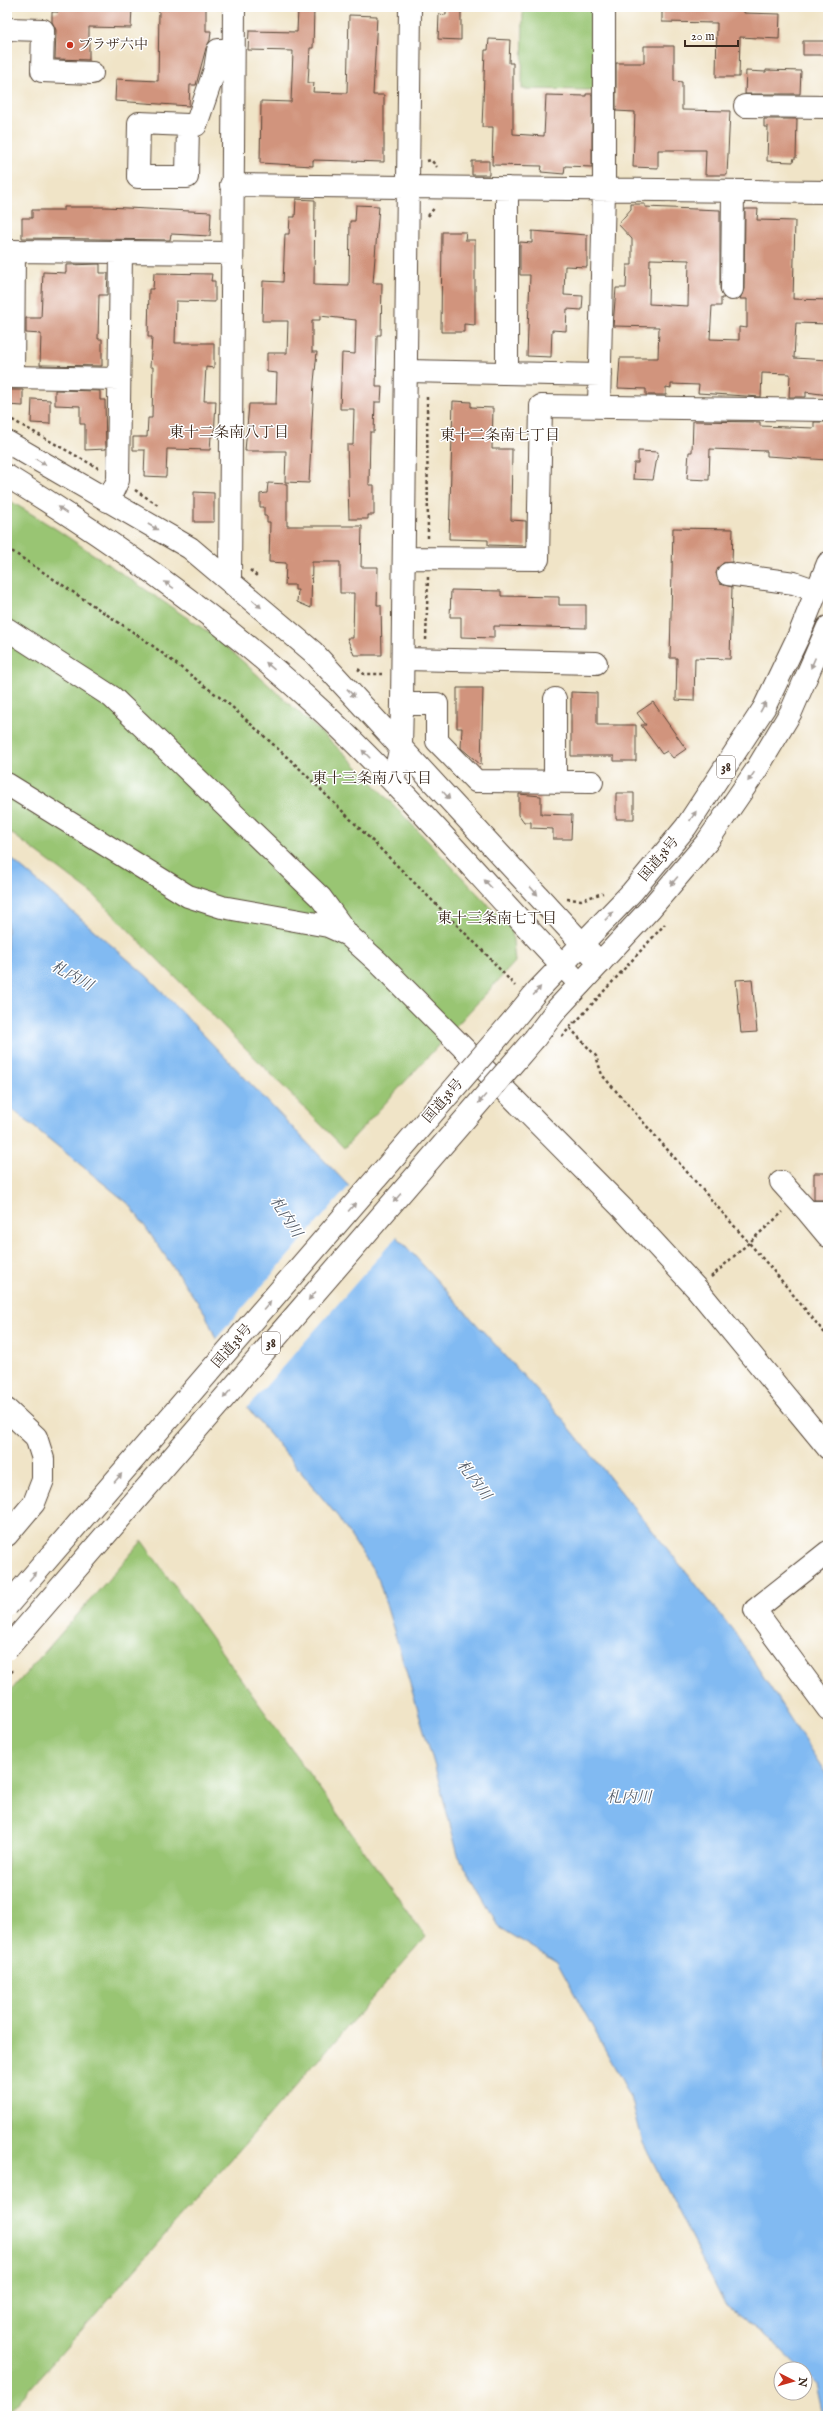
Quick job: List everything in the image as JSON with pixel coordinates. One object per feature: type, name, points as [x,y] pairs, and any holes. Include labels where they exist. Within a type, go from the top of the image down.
[{"type":"main road","points":[[230,581],[231,185],[234,7]]},
{"type":"main road","points":[[393,782],[401,746],[402,704],[394,664],[405,558],[417,371],[409,186],[410,7]]},
{"type":"main road","points":[[599,406],[604,189],[604,7]]},
{"type":"main road","points":[[7,30],[43,30],[42,71],[92,73]]},
{"type":"main road","points":[[188,125],[196,125],[216,69],[218,50],[234,50]]},
{"type":"main road","points":[[745,106],[828,107]]},
{"type":"main road","points":[[231,185],[439,186],[828,192]]},
{"type":"main road","points":[[507,188],[507,373]]},
{"type":"main road","points":[[732,289],[733,191]]},
{"type":"main road","points":[[119,379],[13,377],[10,251],[231,253]]},
{"type":"main road","points":[[108,501],[118,480],[121,252]]},
{"type":"main road","points":[[417,371],[600,375]]},
{"type":"main road","points":[[405,558],[538,558],[542,406],[828,410]]},
{"type":"main road","points":[[7,442],[190,548],[313,652],[600,963]]},
{"type":"main road","points":[[7,476],[50,502],[210,614],[324,714],[393,782],[580,984]]},
{"type":"main road","name":"国道38号","points":[[7,1606],[562,964],[632,892],[686,827],[764,708],[799,635],[828,563]]},
{"type":"main road","points":[[728,574],[794,583],[816,591]]},
{"type":"main road","name":"国道38号","points":[[7,1649],[580,984],[651,908],[707,842],[755,772],[791,712],[828,627]]},
{"type":"main road","points":[[7,629],[112,697],[321,898],[348,936],[378,962],[623,1209],[697,1289],[828,1448]]},
{"type":"main road","points":[[394,664],[426,658],[596,663]]},
{"type":"main road","points":[[554,782],[556,699]]},
{"type":"main road","points":[[402,704],[437,704],[437,741],[476,781],[592,782]]},
{"type":"main road","points":[[7,784],[188,896],[222,907],[328,926],[348,936]]},
{"type":"main road","points":[[781,1182],[811,1208],[828,1236]]},
{"type":"main road","points":[[7,1410],[36,1437],[43,1459],[43,1480],[34,1503],[7,1535]]},
{"type":"main road","points":[[828,1552],[755,1610],[828,1709]]},
{"type":"path","points":[[409,162],[431,160],[440,172],[439,201],[428,216],[428,223]]},
{"type":"path","points":[[417,371],[428,558],[426,658]]},
{"type":"path","points":[[7,417],[164,508]]},
{"type":"path","points":[[7,548],[145,640],[231,706],[309,778],[485,953],[516,987]]},
{"type":"path","points":[[231,552],[260,579]]},
{"type":"path","points":[[352,664],[364,674],[383,674],[394,664]]},
{"type":"path","points":[[564,899],[581,900],[607,892]]},
{"type":"path","points":[[570,1028],[596,1056],[602,1075],[749,1243],[828,1338]]},
{"type":"path","points":[[697,1289],[749,1243],[811,1208]]},
{"type":"green space","points":[[523,7],[595,7],[594,90],[522,89]]},
{"type":"green space","points":[[7,499],[56,529],[217,638],[349,758],[512,930],[515,962],[344,1148],[94,895],[7,830]]},
{"type":"green space","points":[[142,1541],[426,1937],[7,2415],[7,1695]]},
{"type":"water","name":"札内川","points":[[7,855],[148,977],[392,1231],[560,1416],[736,1634],[828,1777],[828,2416],[823,2416],[816,2384],[813,2381],[813,2361],[792,2361],[769,2339],[725,2305],[643,2143],[631,2097],[557,1962],[499,1927],[458,1855],[435,1767],[378,1578],[338,1517],[243,1402],[205,1313],[130,1205],[7,1105]]},
{"type":"pier","points":[[350,1185],[398,1235],[246,1409],[215,1340]]},
{"type":"building","name":"プラザ六中","points":[[59,7],[132,7],[131,28],[89,27],[89,60],[55,59],[56,30],[52,22],[52,12],[58,12]]},
{"type":"building","points":[[159,7],[206,7],[206,31],[211,31],[210,40],[206,48],[196,85],[190,85],[189,106],[115,101],[116,79],[158,81]]},
{"type":"building","points":[[446,7],[461,7],[461,40],[438,39],[439,14],[446,15]]},
{"type":"building","points":[[662,7],[744,7],[744,13],[780,14],[779,39],[740,37],[739,77],[716,77],[717,23],[662,22]]},
{"type":"building","points":[[298,9],[314,9],[313,48],[310,48],[308,83],[314,83],[313,92],[347,93],[349,15],[377,16],[373,95],[384,95],[384,162],[313,160],[313,166],[260,163],[261,101],[291,102],[293,51],[248,50],[249,31],[297,32]]},
{"type":"building","points":[[489,39],[510,40],[509,63],[513,63],[513,134],[544,136],[546,95],[586,96],[586,94],[592,94],[592,167],[565,166],[564,174],[541,172],[542,166],[492,165],[493,127],[482,127],[485,50],[488,50]]},
{"type":"building","points":[[803,41],[828,41],[828,55],[803,55]]},
{"type":"building","points":[[644,46],[674,46],[674,81],[682,82],[682,110],[730,111],[727,175],[705,175],[706,150],[658,150],[658,168],[633,167],[635,112],[616,111],[616,63],[644,63]]},
{"type":"building","points":[[766,70],[801,71],[800,94],[745,94],[746,71],[766,72]]},
{"type":"building","points":[[764,119],[797,119],[796,158],[794,158],[793,162],[767,161],[768,127],[764,127]]},
{"type":"building","points":[[472,161],[489,161],[489,175],[472,175]]},
{"type":"building","points":[[296,199],[315,200],[314,285],[349,286],[350,221],[355,221],[356,205],[379,206],[373,283],[382,283],[381,335],[377,335],[376,387],[382,387],[381,402],[375,402],[374,432],[370,432],[369,485],[374,485],[374,515],[368,515],[368,519],[349,519],[347,445],[353,445],[354,409],[340,409],[342,353],[355,354],[356,320],[320,316],[320,320],[312,320],[312,352],[317,352],[309,483],[285,482],[286,451],[245,451],[249,404],[276,404],[277,373],[267,372],[267,353],[287,353],[288,321],[262,321],[263,281],[283,282],[285,234],[289,234],[290,217],[295,217]]},
{"type":"building","points":[[631,204],[645,204],[645,207],[720,210],[720,289],[724,298],[721,298],[721,306],[712,306],[710,339],[739,340],[739,327],[747,328],[747,299],[740,299],[744,289],[745,209],[758,209],[757,220],[795,221],[793,299],[828,300],[828,324],[796,323],[794,358],[828,360],[828,395],[806,392],[806,397],[789,397],[790,374],[762,373],[761,397],[698,393],[699,385],[671,384],[671,388],[666,387],[666,395],[646,395],[646,389],[618,388],[620,358],[658,358],[659,327],[613,326],[616,288],[626,288],[627,265],[632,265],[632,239],[618,224],[631,209]],"holes":[[[650,259],[689,260],[688,306],[649,304]]]},
{"type":"building","points":[[64,207],[106,207],[211,212],[210,236],[171,234],[170,240],[22,238],[22,218],[32,218],[32,210],[64,210]]},
{"type":"building","points":[[532,231],[587,235],[587,267],[565,266],[564,295],[583,296],[582,310],[567,309],[566,331],[552,330],[551,357],[527,356],[530,275],[520,275],[520,242],[532,243]]},
{"type":"building","points":[[442,232],[466,232],[465,240],[475,240],[475,325],[464,324],[464,332],[441,332]]},
{"type":"building","points":[[100,264],[100,273],[108,273],[107,295],[99,295],[98,339],[102,339],[102,366],[40,365],[41,334],[26,333],[26,318],[41,318],[43,272],[66,273],[66,265]]},
{"type":"building","points":[[154,273],[212,274],[211,281],[215,281],[215,302],[176,301],[175,343],[214,343],[214,368],[206,367],[204,401],[216,401],[214,436],[211,436],[210,450],[167,449],[166,477],[144,476],[145,450],[133,450],[133,437],[147,437],[148,418],[152,418],[153,367],[150,367],[152,337],[148,337],[149,289],[153,289]]},
{"type":"building","points":[[7,390],[23,390],[23,406],[7,405]]},
{"type":"building","points":[[55,390],[100,391],[100,400],[105,400],[106,449],[85,450],[85,424],[80,424],[80,406],[55,405]]},
{"type":"building","points":[[32,399],[50,400],[50,424],[31,423]]},
{"type":"building","points":[[453,401],[471,402],[471,407],[493,408],[492,449],[512,449],[511,520],[526,521],[526,546],[488,545],[488,540],[449,539]]},
{"type":"building","points":[[693,421],[760,422],[760,426],[814,428],[814,422],[828,422],[828,460],[767,456],[767,451],[710,449],[709,480],[687,479],[689,452],[692,452]]},
{"type":"building","points":[[638,451],[658,452],[653,480],[633,479],[634,463],[638,463]]},
{"type":"building","points":[[268,483],[287,484],[287,526],[362,526],[361,567],[378,567],[377,605],[381,605],[382,655],[354,655],[347,638],[353,638],[354,593],[340,593],[340,562],[312,562],[311,608],[297,602],[298,590],[295,590],[295,585],[285,585],[286,563],[269,562],[270,522],[267,522],[267,516],[264,516],[264,507],[260,507],[260,494],[267,493]]},
{"type":"building","points":[[194,492],[214,493],[214,522],[194,522]]},
{"type":"building","points":[[673,528],[733,529],[732,562],[723,563],[716,573],[720,584],[732,587],[730,659],[695,658],[694,701],[676,700],[677,658],[670,658]]},
{"type":"building","points":[[451,590],[501,591],[501,596],[559,597],[559,605],[586,605],[586,628],[494,626],[494,638],[461,637],[461,617],[450,617]]},
{"type":"building","points":[[457,688],[483,688],[481,765],[461,748],[462,728],[457,728]]},
{"type":"building","points":[[571,692],[597,693],[597,725],[636,725],[636,761],[614,761],[614,756],[571,756]]},
{"type":"building","points":[[653,702],[686,749],[673,758],[667,751],[662,754],[641,725],[646,725],[637,713]]},
{"type":"building","points":[[616,793],[634,793],[634,819],[616,819]]},
{"type":"building","points":[[519,794],[541,796],[541,814],[572,815],[571,839],[553,839],[553,829],[531,828],[531,822],[524,822],[519,815]]},
{"type":"building","points":[[752,979],[757,1032],[741,1033],[736,980]]},
{"type":"building","points":[[814,1173],[828,1173],[828,1200],[814,1200]]},
{"type":"place","name":"プラザ六中","points":[[70,45]]},
{"type":"district","name":"東十二条南八丁目","points":[[229,432]]},
{"type":"district","name":"東十二条南七丁目","points":[[500,435]]},
{"type":"district","name":"東十三条南八丁目","points":[[372,778]]},
{"type":"district","name":"東十三条南七丁目","points":[[497,918]]}]
